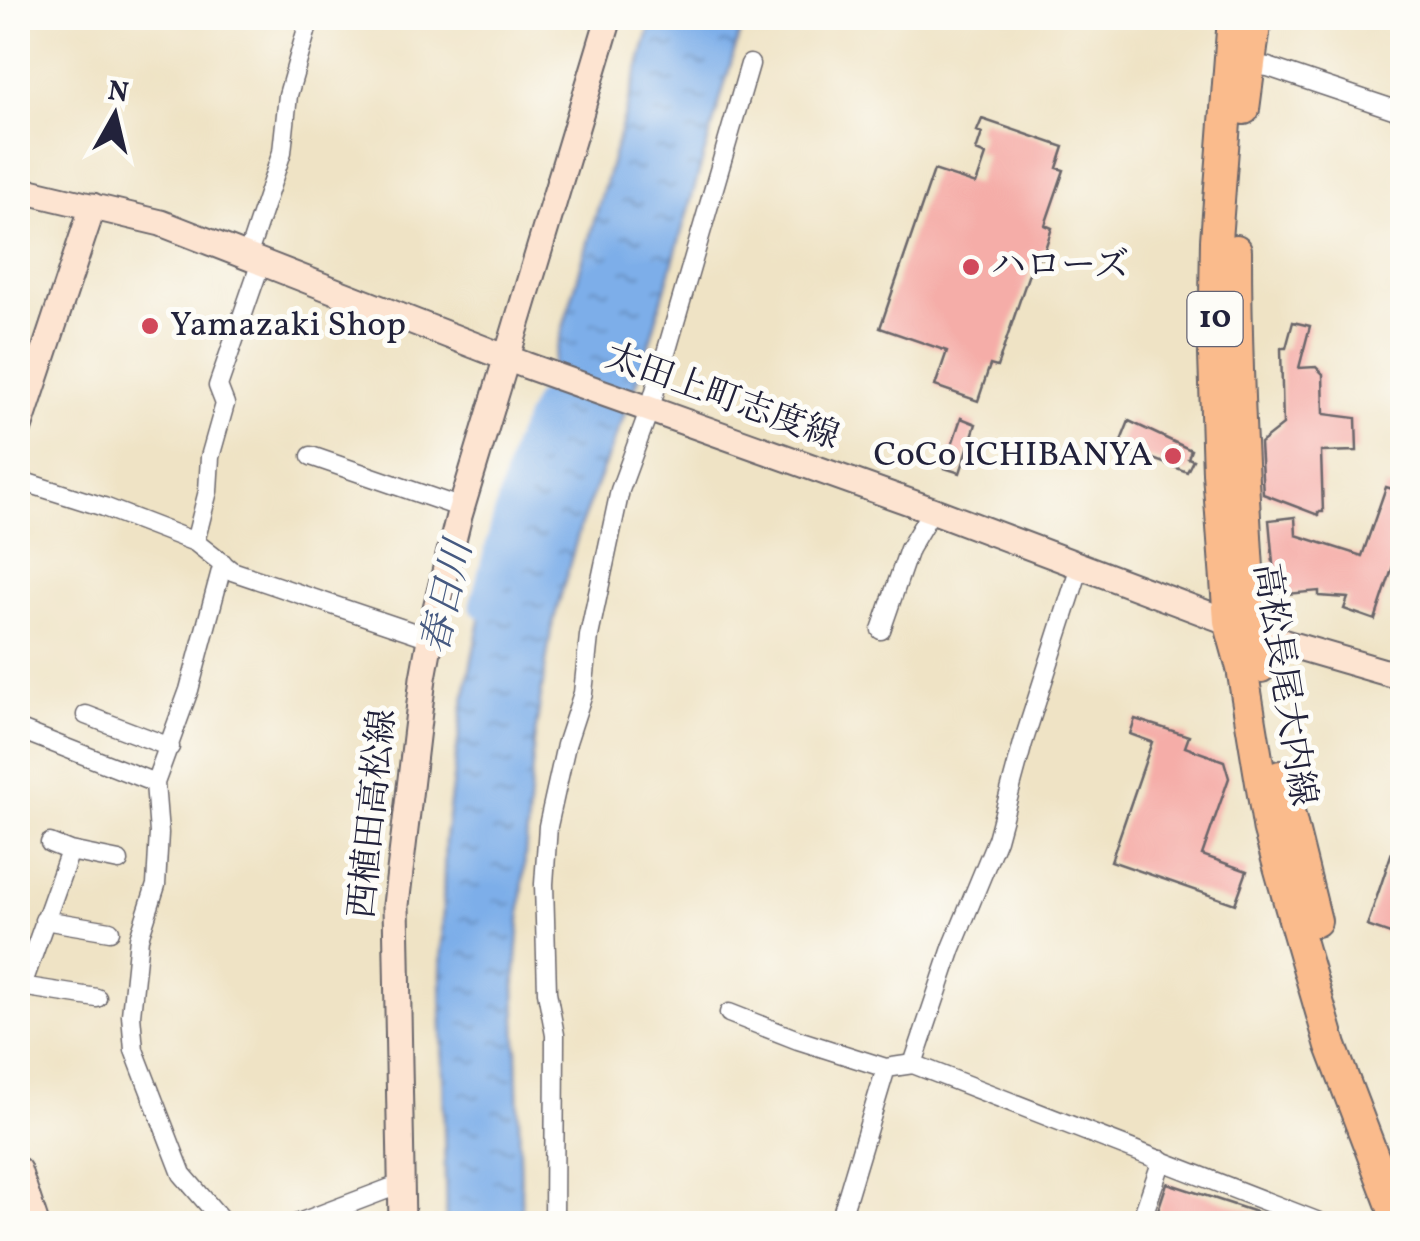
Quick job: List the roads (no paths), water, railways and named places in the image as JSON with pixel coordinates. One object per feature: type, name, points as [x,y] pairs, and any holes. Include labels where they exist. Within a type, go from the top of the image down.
[{"type":"main road","name":"西植田高松線","points":[[402,1224],[396,904],[430,638],[462,508],[517,362],[608,18]]},
{"type":"main road","name":"高松長尾大内線","points":[[1233,18],[1238,62],[1236,356],[1242,668],[1269,831],[1291,909],[1331,1046],[1399,1224]]},
{"type":"main road","name":"高松長尾大内線","points":[[1238,62],[1256,18]]},
{"type":"main road","name":"太田上町志度線","points":[[18,189],[161,224],[517,362],[932,510],[1299,648],[1402,677]]},
{"type":"main road","points":[[18,431],[93,206]]},
{"type":"main road","name":"高松長尾大内線","points":[[1241,626],[1290,828],[1350,1040],[1402,1181]]},
{"type":"main road","points":[[18,1170],[22,1207],[36,1224]]},
{"type":"street","points":[[196,542],[208,491],[210,457],[225,404],[218,386],[282,152],[288,96],[310,18]]},
{"type":"street","points":[[1238,62],[1402,112]]},
{"type":"street","points":[[554,1224],[555,1035],[547,992],[544,884],[548,826],[566,745],[583,693],[589,636],[620,490],[750,64]]},
{"type":"street","points":[[311,456],[462,508]]},
{"type":"street","points":[[18,480],[196,542],[232,570],[430,638]]},
{"type":"street","points":[[881,630],[909,549],[932,510]]},
{"type":"street","points":[[223,563],[170,747],[155,783],[159,833],[156,884],[139,938],[131,1015],[134,1050],[182,1174],[225,1224]]},
{"type":"street","points":[[913,1064],[952,948],[997,839],[1080,566]]},
{"type":"street","points":[[86,716],[170,747]]},
{"type":"street","points":[[18,729],[155,783]]},
{"type":"street","points":[[50,843],[119,861]]},
{"type":"street","points":[[70,851],[19,992],[97,998]]},
{"type":"street","points":[[44,920],[110,932]]},
{"type":"street","points":[[729,1013],[886,1068],[913,1064],[1324,1224]]},
{"type":"street","points":[[839,1224],[886,1068]]},
{"type":"street","points":[[1140,1224],[1162,1160]]},
{"type":"street","points":[[296,1224],[401,1184]]},
{"type":"water","points":[[653,18],[744,18],[640,375],[581,524],[551,630],[534,742],[515,984],[522,1223],[446,1224],[441,976],[445,839],[463,705],[483,604]]},
{"type":"waterway","name":"春日川","points":[[485,604],[527,448],[547,405]]},
{"type":"place","name":"ハローズ","points":[[971,267]]},
{"type":"place","name":"Yamazaki Shop","points":[[150,326]]},
{"type":"place","name":"CoCo ICHIBANYA","points":[[1173,456]]}]
